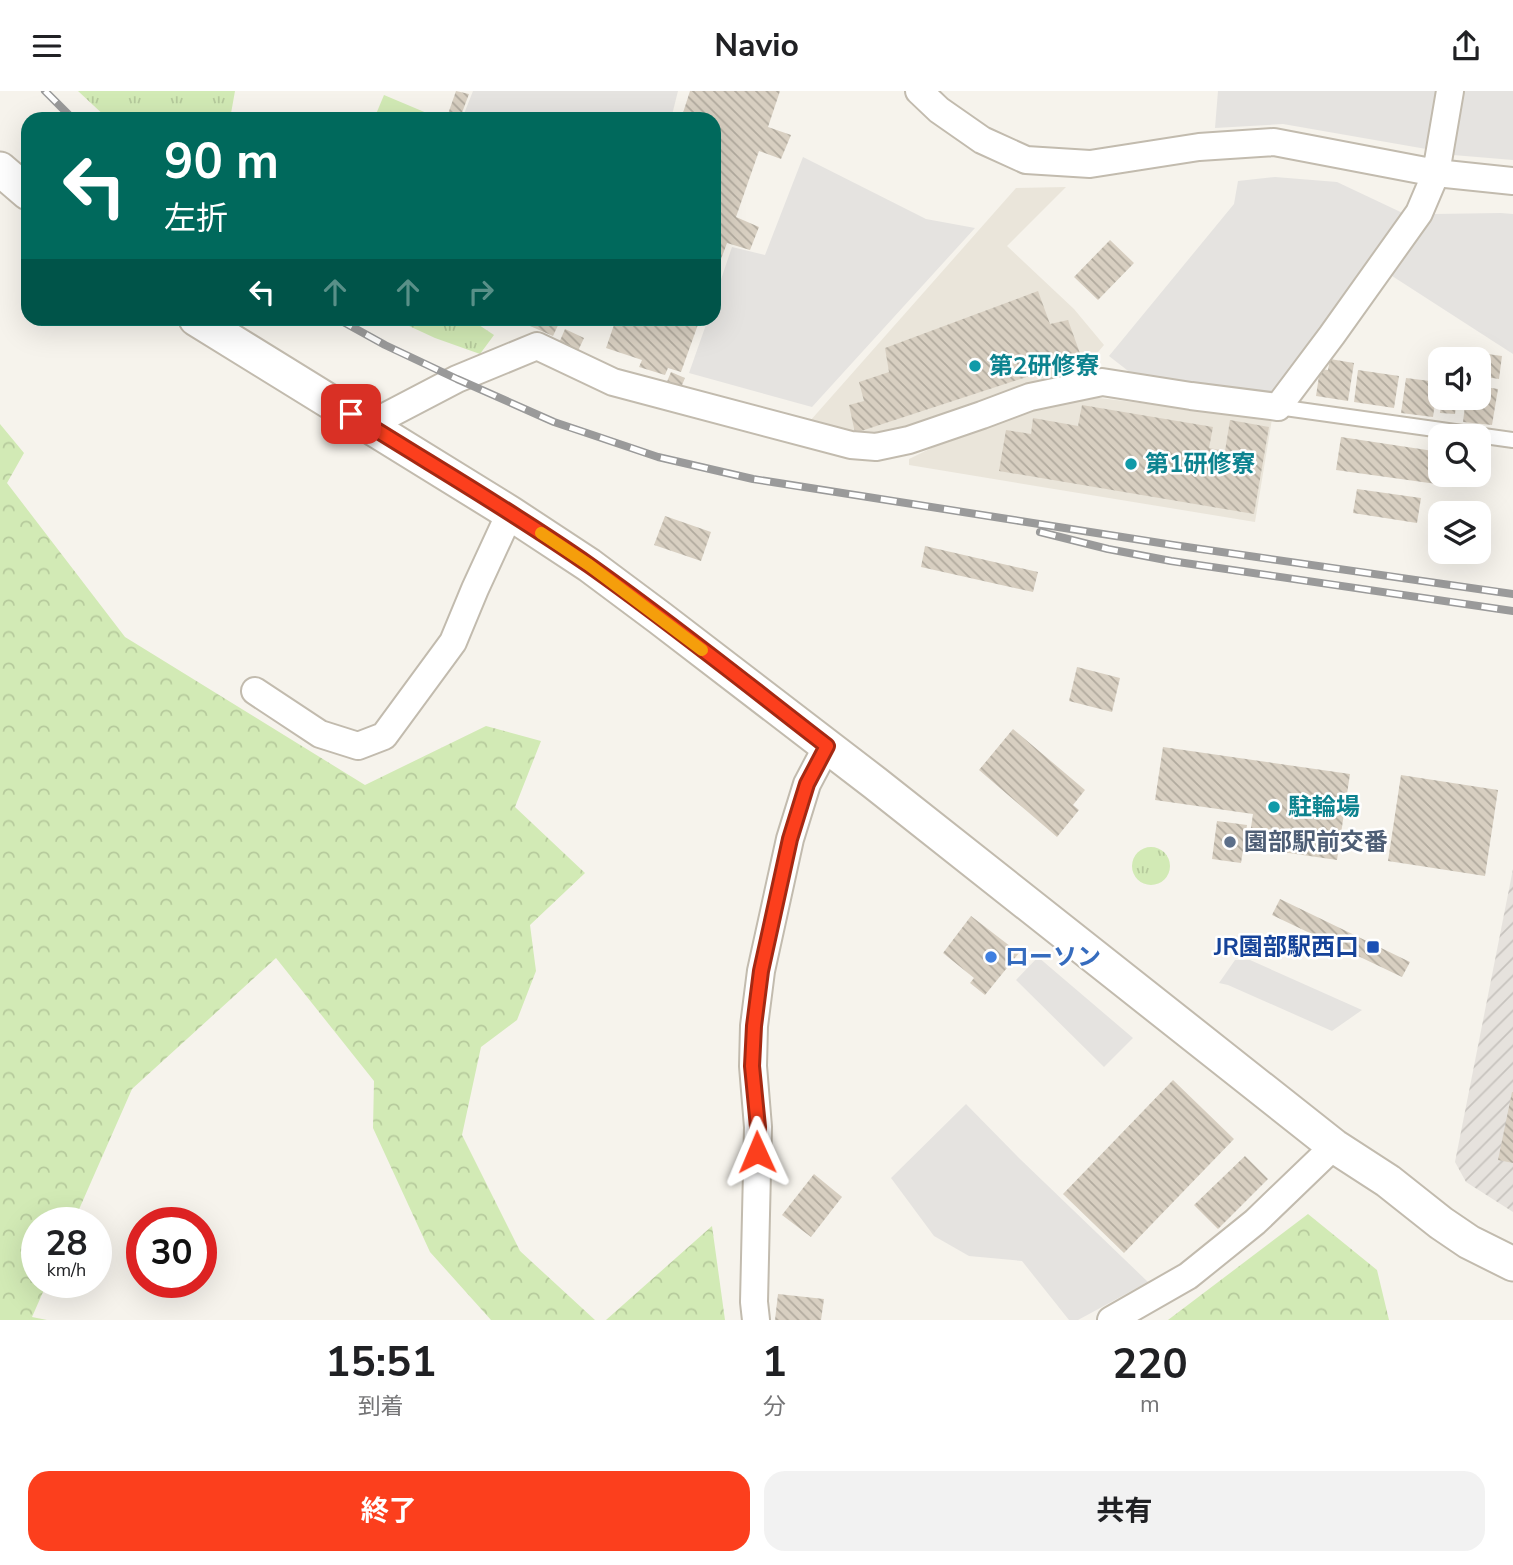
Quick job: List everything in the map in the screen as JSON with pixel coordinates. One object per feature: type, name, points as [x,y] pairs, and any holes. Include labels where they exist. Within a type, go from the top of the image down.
[{"type":"street","points":[[919,91],[939,110],[982,140],[1026,160],[1090,164],[1199,147],[1274,142],[1436,173],[1513,181]]},
{"type":"street","points":[[369,425],[457,379],[537,346],[613,382],[851,445],[876,446],[909,440],[1030,397],[1102,382],[1278,407],[1419,213],[1436,173],[1450,91]]},
{"type":"street","points":[[0,169],[21,187]]},
{"type":"street","points":[[207,326],[510,513],[589,565],[827,746],[1334,1146],[1388,1181],[1469,1242],[1513,1264]]},
{"type":"street","points":[[255,691],[320,734],[358,746],[384,736],[453,642],[510,513]]},
{"type":"street","points":[[756,1320],[754,1302],[758,1127],[752,1066],[754,1026],[761,971],[790,839],[807,784],[827,746]]},
{"type":"street","points":[[1111,1320],[1188,1276],[1255,1222],[1334,1146]]},
{"type":"lane","points":[[1278,407],[1513,440]]},
{"type":"shaded area","points":[[473,91],[678,91],[673,112],[465,112]]},
{"type":"shaded area","points":[[1218,91],[1441,91],[1432,150],[1283,124],[1215,128]]},
{"type":"shaded area","points":[[1463,91],[1513,91],[1513,160],[1453,155]]},
{"type":"shaded area","points":[[803,157],[926,219],[975,228],[812,407],[689,373],[706,326],[721,326],[721,279],[732,247],[765,255]]},
{"type":"shaded area","points":[[1275,177],[1337,182],[1409,216],[1273,399],[1141,381],[1109,356],[1234,204],[1238,181]]},
{"type":"shaded area","points":[[1066,187],[1007,246],[1074,309],[1104,345],[1082,371],[873,440],[810,421],[1016,188]]},
{"type":"shaded area","points":[[1434,214],[1513,214],[1513,354],[1389,274]]},
{"type":"shaded area","name":"第1研修寮","points":[[1075,395],[1272,419],[1255,522],[909,465],[909,459],[960,434]]},
{"type":"shaded area","points":[[1513,869],[1513,1212],[1466,1182],[1455,1162]]},
{"type":"shaded area","points":[[1038,957],[1133,1038],[1104,1067],[1016,980]]},
{"type":"shaded area","points":[[1235,960],[1250,960],[1362,1010],[1332,1031],[1219,983]]},
{"type":"shaded area","points":[[966,1104],[1148,1282],[1078,1320],[1069,1320],[1022,1261],[969,1256],[934,1236],[891,1178]]},
{"type":"green space","points":[[78,91],[235,91],[231,112],[100,112]]},
{"type":"green space","points":[[384,95],[424,112],[377,112]]},
{"type":"green space","points":[[409,326],[480,326],[494,335],[480,354]]},
{"type":"green space","points":[[0,424],[24,453],[7,483],[125,637],[365,785],[486,726],[541,741],[515,807],[585,873],[530,925],[536,971],[517,1020],[481,1047],[462,1135],[520,1251],[595,1320],[491,1320],[430,1252],[373,1128],[374,1081],[276,958],[132,1089],[80,1207],[21,1207],[21,1298],[40,1298],[32,1317],[47,1320],[0,1320]]},
{"type":"green space","points":[[1151,847],[1164,853],[1170,866],[1164,879],[1151,885],[1138,879],[1132,866],[1138,853]]},
{"type":"green space","points":[[1308,1214],[1377,1270],[1389,1320],[1168,1320]]},
{"type":"green space","points":[[712,1226],[725,1320],[606,1320]]},
{"type":"building","points":[[456,91],[469,94],[462,112],[449,112]]},
{"type":"building","points":[[690,91],[780,91],[768,127],[791,135],[781,159],[759,151],[736,217],[759,227],[750,250],[727,243],[721,259],[721,112],[683,112]]},
{"type":"building","points":[[1110,240],[1134,263],[1098,300],[1074,277]]},
{"type":"building","name":"第2研修寮","points":[[1038,291],[1050,324],[1068,320],[1082,359],[855,433],[849,405],[864,401],[859,382],[889,372],[885,348]]},
{"type":"building","points":[[530,326],[558,326],[553,336]]},
{"type":"building","points":[[614,326],[697,326],[681,372],[668,368],[665,375],[639,367],[642,360],[606,348]]},
{"type":"building","points":[[565,329],[584,338],[578,351],[559,343]]},
{"type":"building","points":[[1491,354],[1502,356],[1499,379],[1491,378]]},
{"type":"building","points":[[1330,359],[1354,363],[1348,401],[1316,396],[1320,369],[1328,370]]},
{"type":"building","points":[[1358,370],[1399,376],[1394,408],[1354,402]]},
{"type":"building","points":[[671,372],[685,378],[680,390],[666,384]]},
{"type":"building","points":[[1406,378],[1428,381],[1428,410],[1434,410],[1433,417],[1401,413]]},
{"type":"building","points":[[1491,388],[1498,389],[1492,425],[1463,422],[1464,410],[1491,410]]},
{"type":"building","name":"第1研修寮","points":[[1082,405],[1213,427],[1209,448],[1225,451],[1230,420],[1269,427],[1254,514],[999,471],[1006,430],[1031,434],[1033,418],[1078,426]]},
{"type":"building","points":[[1440,410],[1455,410],[1455,414],[1440,413]]},
{"type":"building","points":[[1341,437],[1428,450],[1428,483],[1336,470]]},
{"type":"building","points":[[1357,489],[1421,498],[1417,523],[1353,513]]},
{"type":"building","points":[[665,516],[711,532],[701,561],[654,545]]},
{"type":"building","points":[[925,546],[1038,572],[1033,592],[921,567]]},
{"type":"building","points":[[1077,667],[1120,678],[1112,712],[1069,701]]},
{"type":"building","points":[[1013,729],[1085,790],[1073,805],[1079,810],[1057,837],[979,770]]},
{"type":"building","name":"駐輪場","points":[[1163,747],[1350,774],[1337,860],[1248,847],[1253,814],[1155,800]]},
{"type":"building","points":[[1401,775],[1498,790],[1485,876],[1388,861]]},
{"type":"building","points":[[1217,821],[1247,825],[1241,863],[1212,859]]},
{"type":"building","points":[[1280,899],[1410,962],[1402,977],[1272,915]]},
{"type":"building","points":[[971,916],[1019,953],[985,995],[970,983],[974,978],[943,953]]},
{"type":"building","points":[[1173,1080],[1234,1139],[1124,1253],[1063,1194]]},
{"type":"building","points":[[1513,1092],[1513,1163],[1498,1160]]},
{"type":"building","points":[[1245,1156],[1268,1179],[1218,1229],[1194,1205]]},
{"type":"building","points":[[814,1174],[842,1197],[811,1237],[782,1215]]},
{"type":"building","points":[[778,1294],[824,1299],[821,1320],[775,1320]]},
{"type":"railway","points":[[45,91],[66,112]]},
{"type":"railway","points":[[351,326],[457,379],[554,422],[658,457],[753,479],[1173,545],[1513,594]]},
{"type":"railway","points":[[1040,532],[1171,561],[1513,611]]},
{"type":"slow traffic","points":[[541,533],[589,565],[702,650]]},
{"type":"place","name":"第2研修寮","points":[[975,366]]},
{"type":"place","name":"第1研修寮","points":[[1131,464]]},
{"type":"place","name":"駐輪場","points":[[1274,807]]},
{"type":"place","name":"園部駅前交番","points":[[1230,842]]},
{"type":"place","name":"JR園部駅西口","points":[[1373,947]]},
{"type":"place","name":"ローソン","points":[[991,957]]},
{"type":"route","points":[[351,414],[589,565],[827,746],[807,784],[790,839],[761,971],[752,1066],[758,1127],[757,1152]]}]
